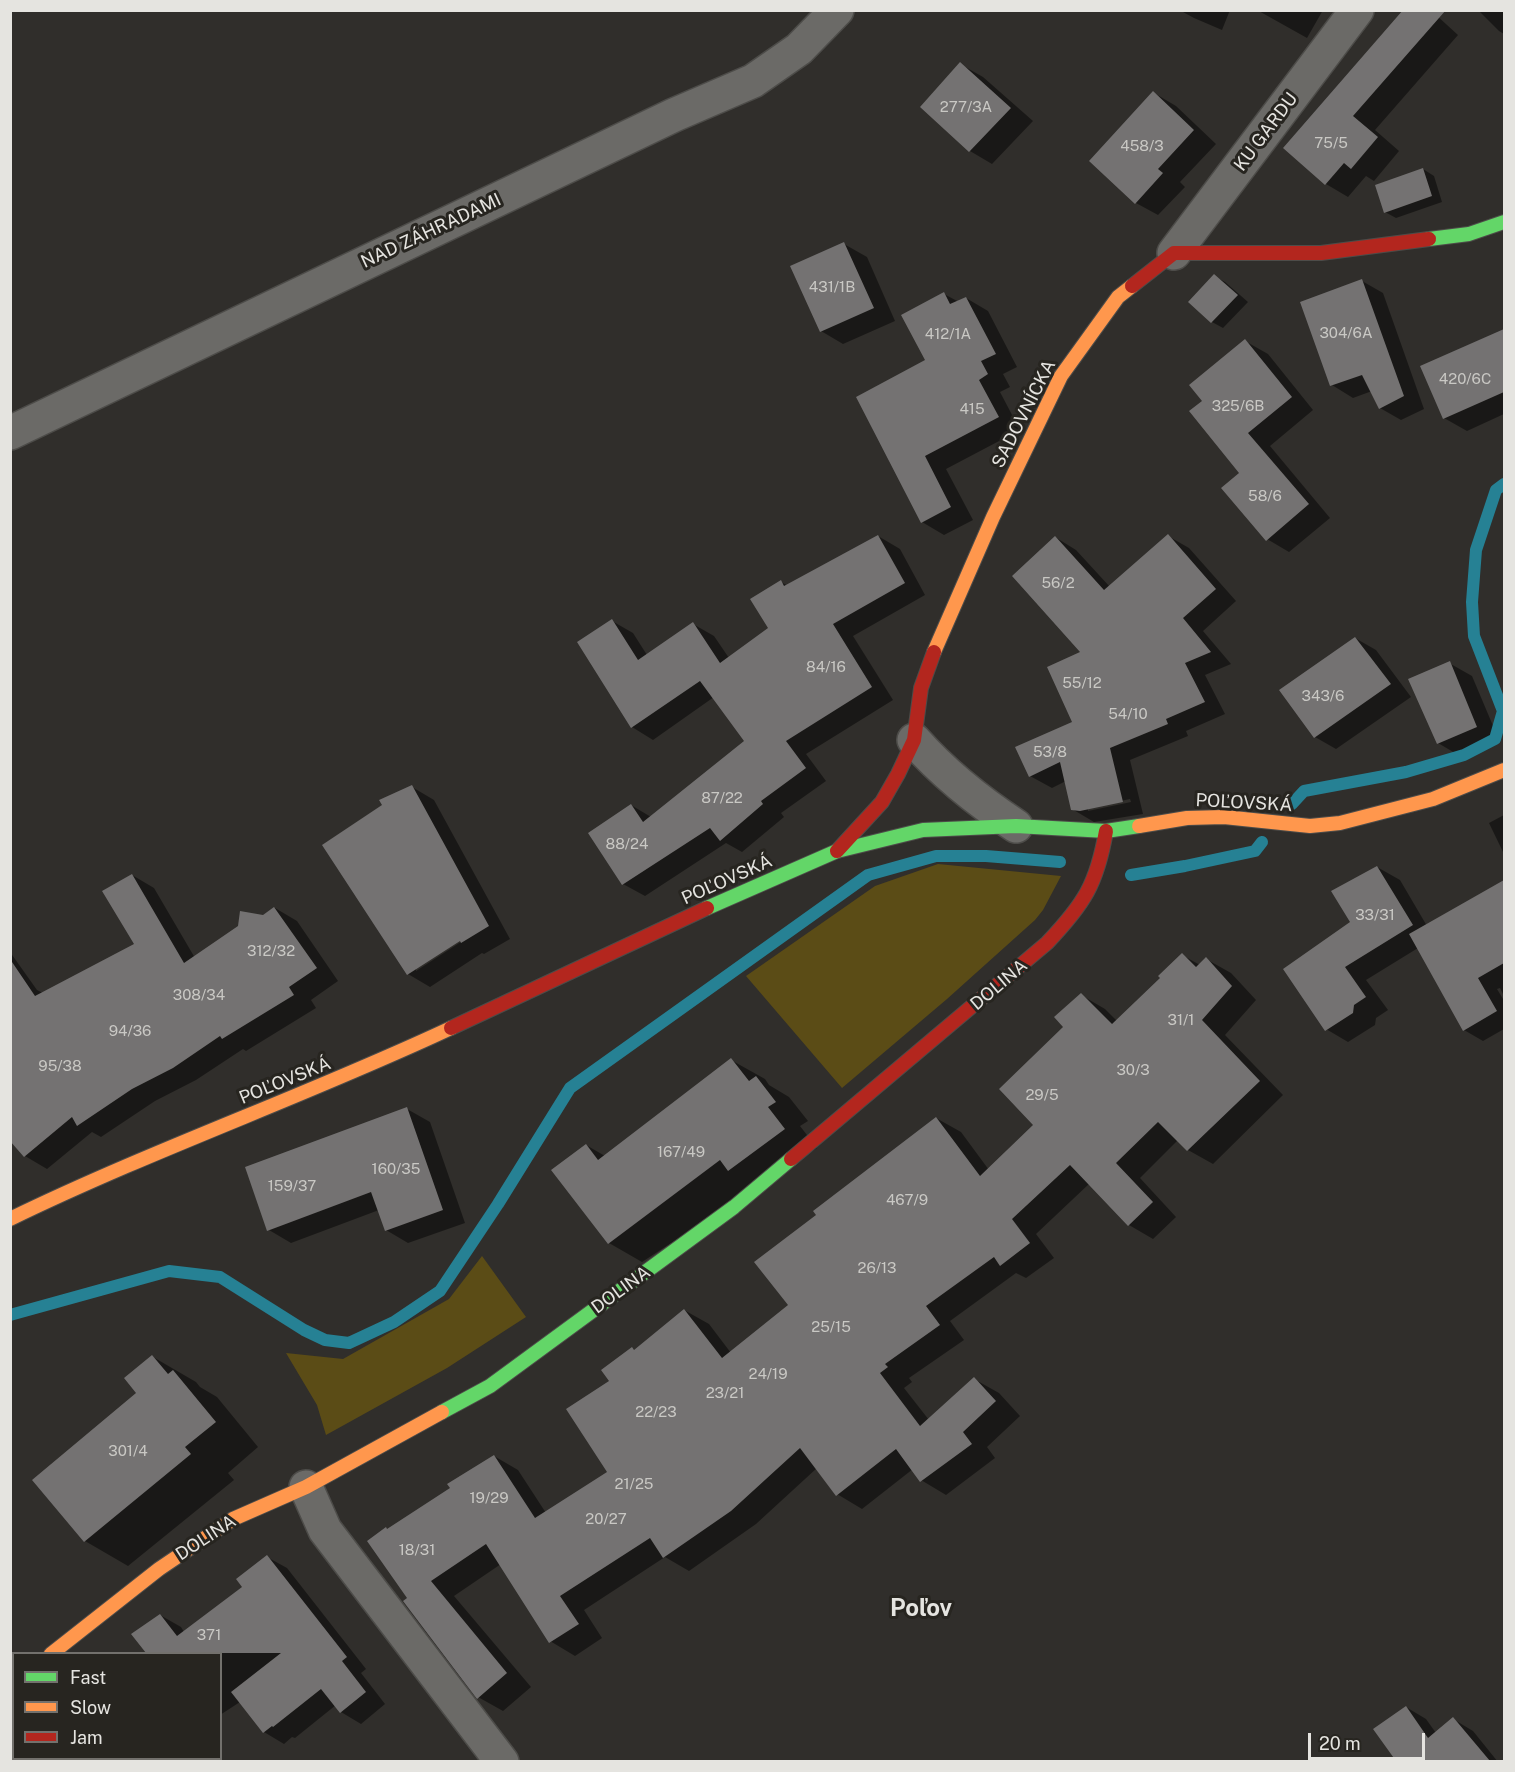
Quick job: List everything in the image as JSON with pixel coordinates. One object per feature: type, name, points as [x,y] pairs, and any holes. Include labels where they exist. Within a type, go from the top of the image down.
[{"type":"street","name":"NAD ZÁHRADAMI","points":[[10,433],[674,115],[753,81],[799,49],[837,10]]},
{"type":"street","name":"KU GARDU","points":[[1174,253],[1357,10]]},
{"type":"street","points":[[1174,253],[1321,253],[1469,234],[1504,222]]},
{"type":"street","name":"SADOVNÍCKA","points":[[837,851],[882,802],[914,740],[921,688],[937,644],[993,517],[1061,376],[1118,297],[1174,253]]},
{"type":"street","points":[[914,740],[957,783],[1016,826]]},
{"type":"street","name":"POĽOVSKÁ","points":[[10,1219],[78,1186],[372,1065],[702,910],[837,851],[923,830],[960,827],[1016,826],[1106,831],[1187,818],[1252,819],[1310,826],[1340,823],[1433,799],[1504,770]]},
{"type":"street","name":"DOLINA","points":[[52,1652],[159,1569],[233,1519],[306,1487],[490,1386],[734,1207],[1044,946],[1071,915],[1087,892],[1100,865],[1106,831]]},
{"type":"street","points":[[306,1487],[325,1530],[502,1761]]},
{"type":"shaded area","points":[[938,864],[1061,876],[1043,910],[1035,920],[947,999],[842,1088],[746,976],[875,886]]},
{"type":"shaded area","points":[[482,1256],[526,1317],[447,1368],[326,1435],[317,1405],[286,1353],[343,1359],[449,1299]]},
{"type":"building","points":[[1403,10],[1446,10],[1353,116],[1378,137],[1351,169],[1344,163],[1325,185],[1283,148]]},
{"type":"building","points":[[960,62],[1011,108],[969,152],[920,107]]},
{"type":"building","points":[[1153,91],[1194,130],[1158,169],[1163,173],[1135,204],[1089,161]]},
{"type":"building","points":[[1423,168],[1432,196],[1384,213],[1375,185]]},
{"type":"building","points":[[844,242],[874,308],[820,332],[790,266]]},
{"type":"building","points":[[1214,274],[1238,295],[1211,323],[1188,302]]},
{"type":"building","points":[[1362,279],[1404,396],[1379,409],[1362,375],[1330,386],[1300,302]]},
{"type":"building","points":[[944,292],[950,304],[966,297],[996,354],[981,361],[988,374],[979,380],[999,417],[925,456],[951,507],[921,523],[856,397],[925,360],[901,315]]},
{"type":"building","points":[[1504,329],[1504,392],[1443,419],[1420,366]]},
{"type":"building","points":[[1245,339],[1292,397],[1248,433],[1309,504],[1266,541],[1221,488],[1239,473],[1189,411],[1202,401],[1189,385]]},
{"type":"building","points":[[1168,534],[1216,589],[1183,618],[1211,652],[1185,663],[1205,702],[1166,719],[1168,724],[1110,748],[1123,802],[1080,811],[1071,810],[1060,762],[1029,777],[1015,747],[1072,722],[1047,667],[1080,652],[1012,576],[1055,536],[1104,590]]},
{"type":"building","points":[[878,535],[905,583],[833,624],[872,687],[786,741],[806,768],[761,801],[763,804],[720,841],[710,828],[622,885],[588,833],[631,804],[643,822],[744,741],[700,681],[631,728],[577,642],[612,619],[638,660],[693,622],[720,663],[768,628],[750,599],[781,580],[784,586]]},
{"type":"building","points":[[1355,637],[1391,684],[1314,738],[1279,690]]},
{"type":"building","points":[[1450,661],[1477,727],[1437,744],[1408,679]]},
{"type":"building","points":[[412,785],[489,926],[461,943],[460,941],[407,975],[322,845],[382,805],[379,800]]},
{"type":"building","points":[[1377,866],[1413,925],[1345,967],[1366,997],[1354,1005],[1353,1013],[1325,1031],[1283,969],[1350,922],[1331,891]]},
{"type":"building","points":[[132,874],[184,963],[238,926],[240,911],[263,915],[274,907],[317,968],[289,987],[294,995],[222,1039],[220,1036],[173,1068],[132,1089],[77,1126],[72,1117],[24,1157],[10,1141],[10,959],[35,996],[134,944],[102,891]]},
{"type":"building","points":[[1504,880],[1504,963],[1478,978],[1497,1011],[1463,1031],[1409,934]]},
{"type":"building","points":[[1182,953],[1196,967],[1206,957],[1232,986],[1202,1020],[1260,1081],[1187,1151],[1158,1122],[1116,1163],[1153,1202],[1128,1226],[1070,1165],[1012,1219],[1030,1243],[1000,1266],[994,1257],[926,1306],[940,1325],[885,1364],[888,1367],[880,1373],[920,1426],[974,1377],[996,1401],[963,1432],[972,1444],[920,1482],[896,1449],[836,1496],[800,1448],[731,1511],[663,1558],[650,1538],[560,1596],[579,1624],[549,1643],[486,1544],[431,1581],[507,1673],[477,1699],[403,1601],[407,1598],[367,1541],[450,1488],[447,1484],[494,1455],[535,1518],[607,1472],[566,1409],[609,1381],[601,1370],[632,1347],[634,1350],[684,1309],[722,1358],[788,1305],[754,1262],[816,1215],[813,1211],[936,1117],[980,1176],[1033,1125],[999,1089],[1063,1027],[1054,1017],[1081,993],[1112,1024],[1160,978],[1158,976]]},
{"type":"building","points":[[731,1058],[749,1081],[756,1076],[776,1102],[768,1107],[785,1129],[728,1171],[720,1160],[608,1244],[551,1170],[586,1144],[598,1160]]},
{"type":"building","points":[[407,1107],[443,1210],[385,1231],[371,1192],[267,1231],[245,1167]]},
{"type":"building","points":[[152,1355],[168,1374],[173,1370],[216,1422],[185,1447],[191,1454],[84,1542],[32,1480],[136,1393],[124,1378]]},
{"type":"building","points":[[267,1555],[347,1657],[342,1661],[366,1692],[340,1713],[321,1689],[263,1733],[231,1692],[281,1653],[145,1652],[131,1634],[160,1614],[177,1636],[242,1587],[236,1579]]},
{"type":"building","points":[[1406,1706],[1428,1738],[1453,1717],[1490,1761],[1396,1761],[1373,1729]]},
{"type":"waterway","points":[[1292,804],[1304,791],[1406,772],[1464,755],[1495,739],[1503,711],[1474,636],[1472,602],[1476,550],[1496,490],[1504,484]]},
{"type":"waterway","points":[[1131,875],[1255,851],[1262,842]]},
{"type":"waterway","points":[[10,1315],[169,1271],[220,1277],[304,1330],[325,1340],[349,1343],[394,1322],[440,1291],[498,1204],[570,1088],[868,875],[936,856],[986,856],[1060,862]]},
{"type":"traffic: fast","points":[[1429,239],[1469,234],[1504,222]]},
{"type":"traffic: fast","points":[[707,908],[837,851],[923,830],[1016,826],[1106,831],[1139,826]]},
{"type":"traffic: fast","points":[[442,1412],[490,1386],[734,1207],[791,1159]]},
{"type":"traffic: slow","points":[[934,652],[993,517],[1061,376],[1118,297],[1132,286]]},
{"type":"traffic: slow","points":[[1139,826],[1187,818],[1224,817],[1310,826],[1340,823],[1433,799],[1504,770]]},
{"type":"traffic: slow","points":[[10,1219],[119,1169],[341,1077],[451,1028]]},
{"type":"traffic: slow","points":[[54,1652],[159,1569],[233,1519],[306,1487],[442,1412]]},
{"type":"traffic: jam","points":[[1132,286],[1174,253],[1321,253],[1429,239]]},
{"type":"traffic: jam","points":[[837,851],[882,802],[898,774],[914,740],[921,688],[934,652]]},
{"type":"traffic: jam","points":[[791,1159],[1047,943],[1071,916],[1087,892],[1098,865],[1106,831]]},
{"type":"traffic: jam","points":[[451,1028],[707,908]]},
{"type":"district","name":"Poľov","points":[[921,1609]]}]
